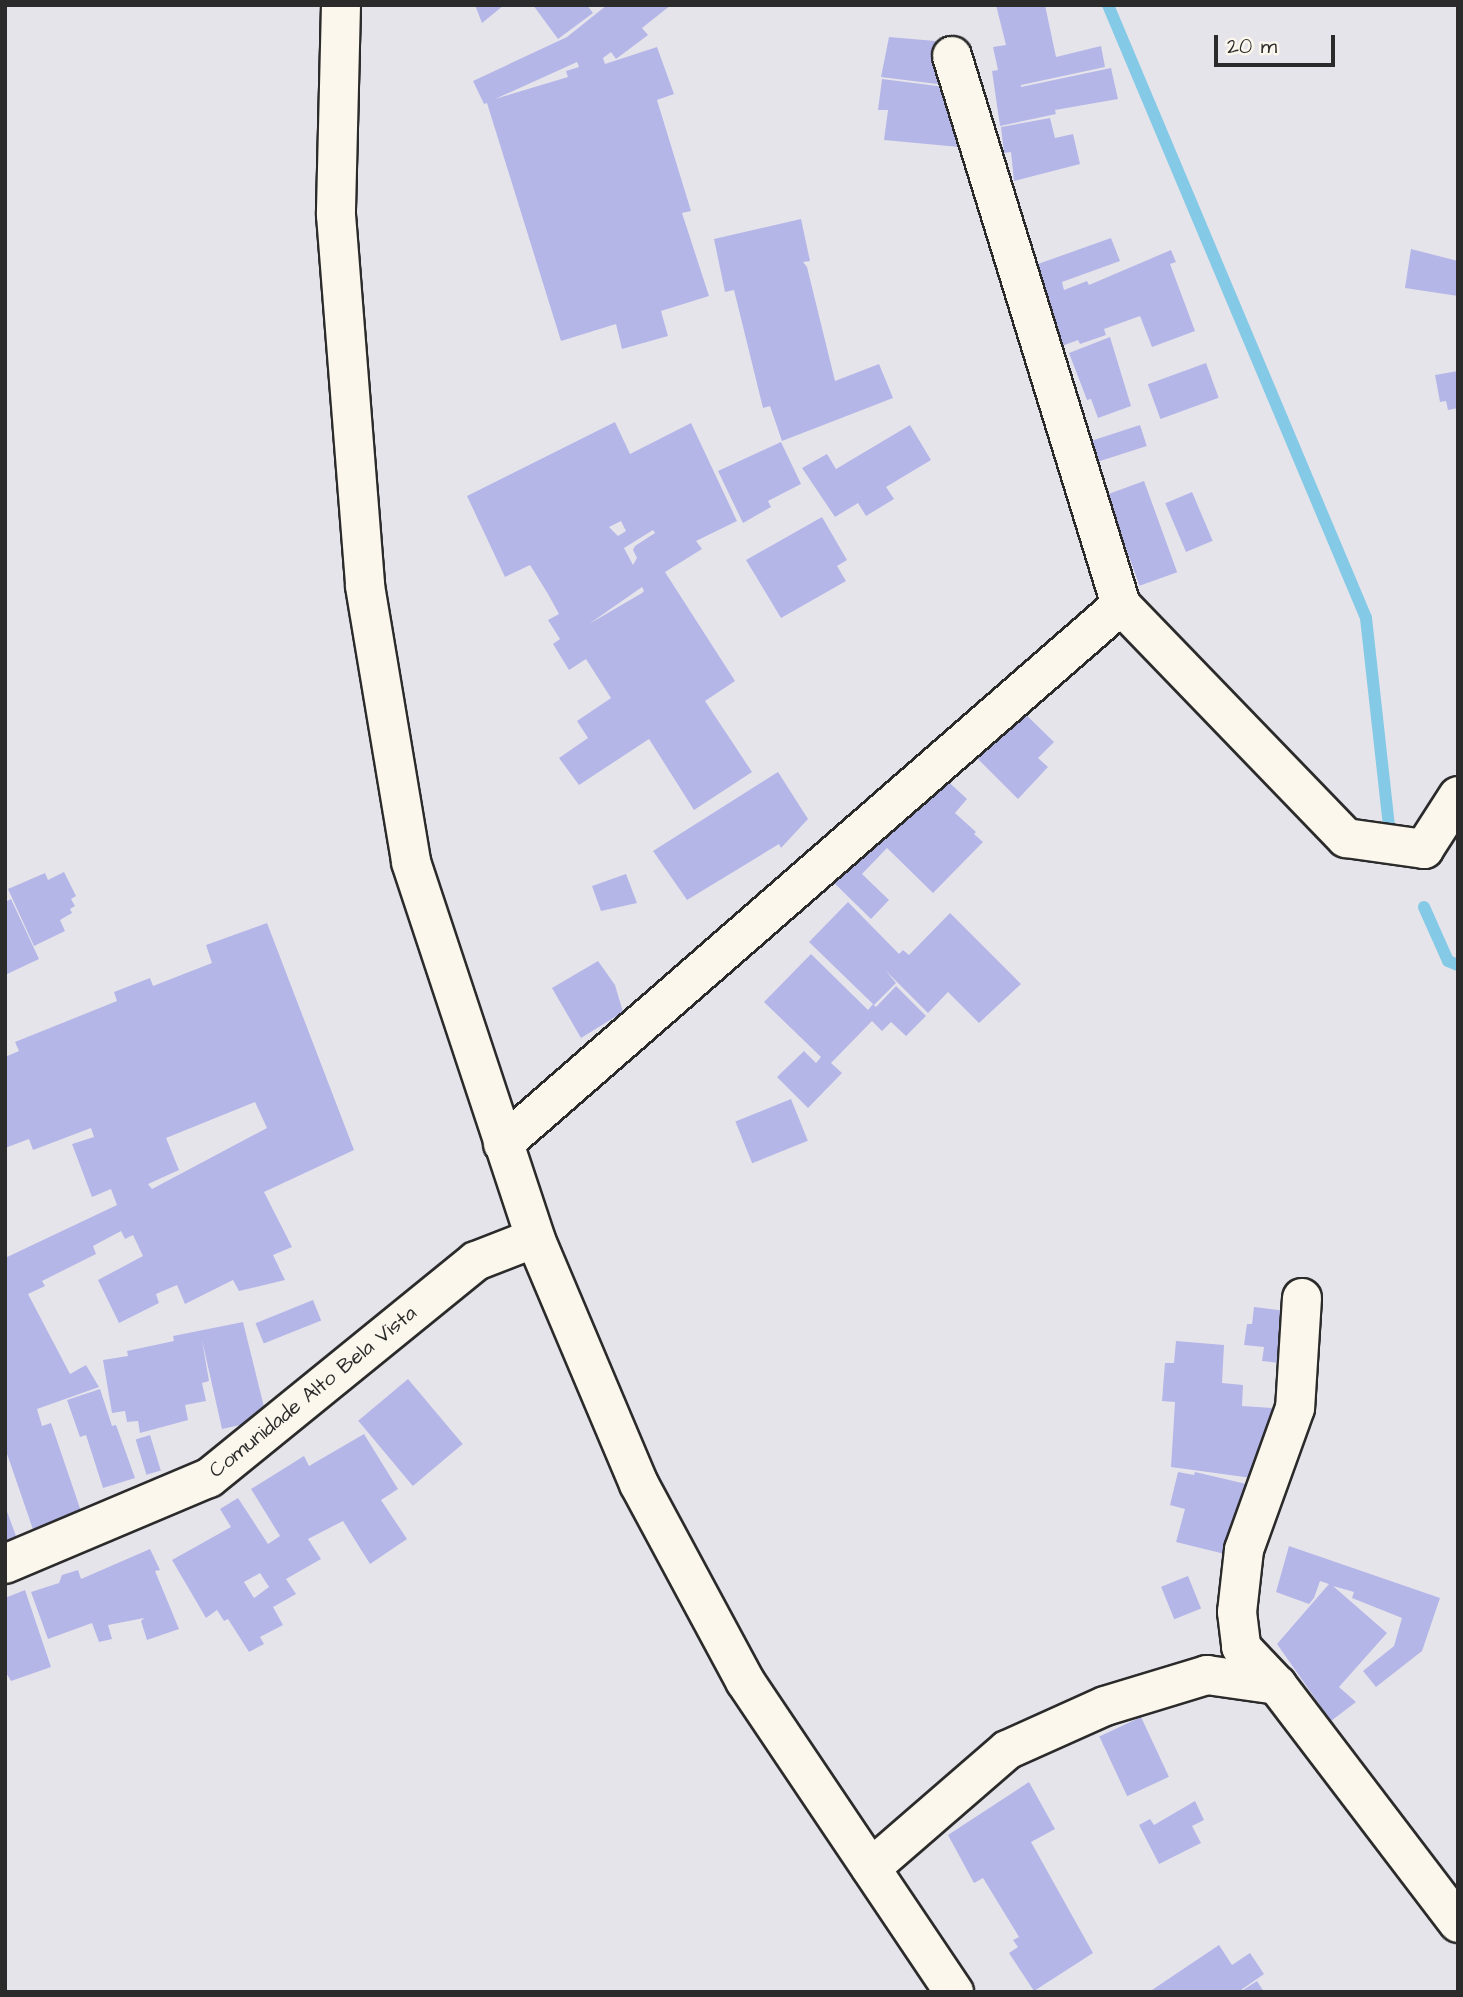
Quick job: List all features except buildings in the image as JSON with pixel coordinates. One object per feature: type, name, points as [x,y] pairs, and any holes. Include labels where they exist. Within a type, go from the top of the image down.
[{"type":"street","points":[[341,5],[336,215],[365,586],[411,862],[535,1238],[639,1484],[745,1681],[954,1992]]},
{"type":"street","points":[[952,56],[1121,605],[1346,838],[1424,849],[1458,796]]},
{"type":"street","points":[[503,1144],[1121,605]]},
{"type":"street","name":"Comunidade Alto Bela Vista","points":[[5,1564],[209,1478],[476,1261],[535,1238]]},
{"type":"street","points":[[1302,1298],[1295,1408],[1244,1550],[1237,1612],[1241,1647],[1277,1685],[1458,1923]]},
{"type":"street","points":[[871,1868],[1007,1750],[1105,1706],[1207,1675],[1241,1647]]},
{"type":"street","points":[[1207,1675],[1277,1685]]},
{"type":"waterway","points":[[1108,5],[1366,618],[1390,834]]},
{"type":"waterway","points":[[1424,907],[1448,961],[1458,965]]}]
